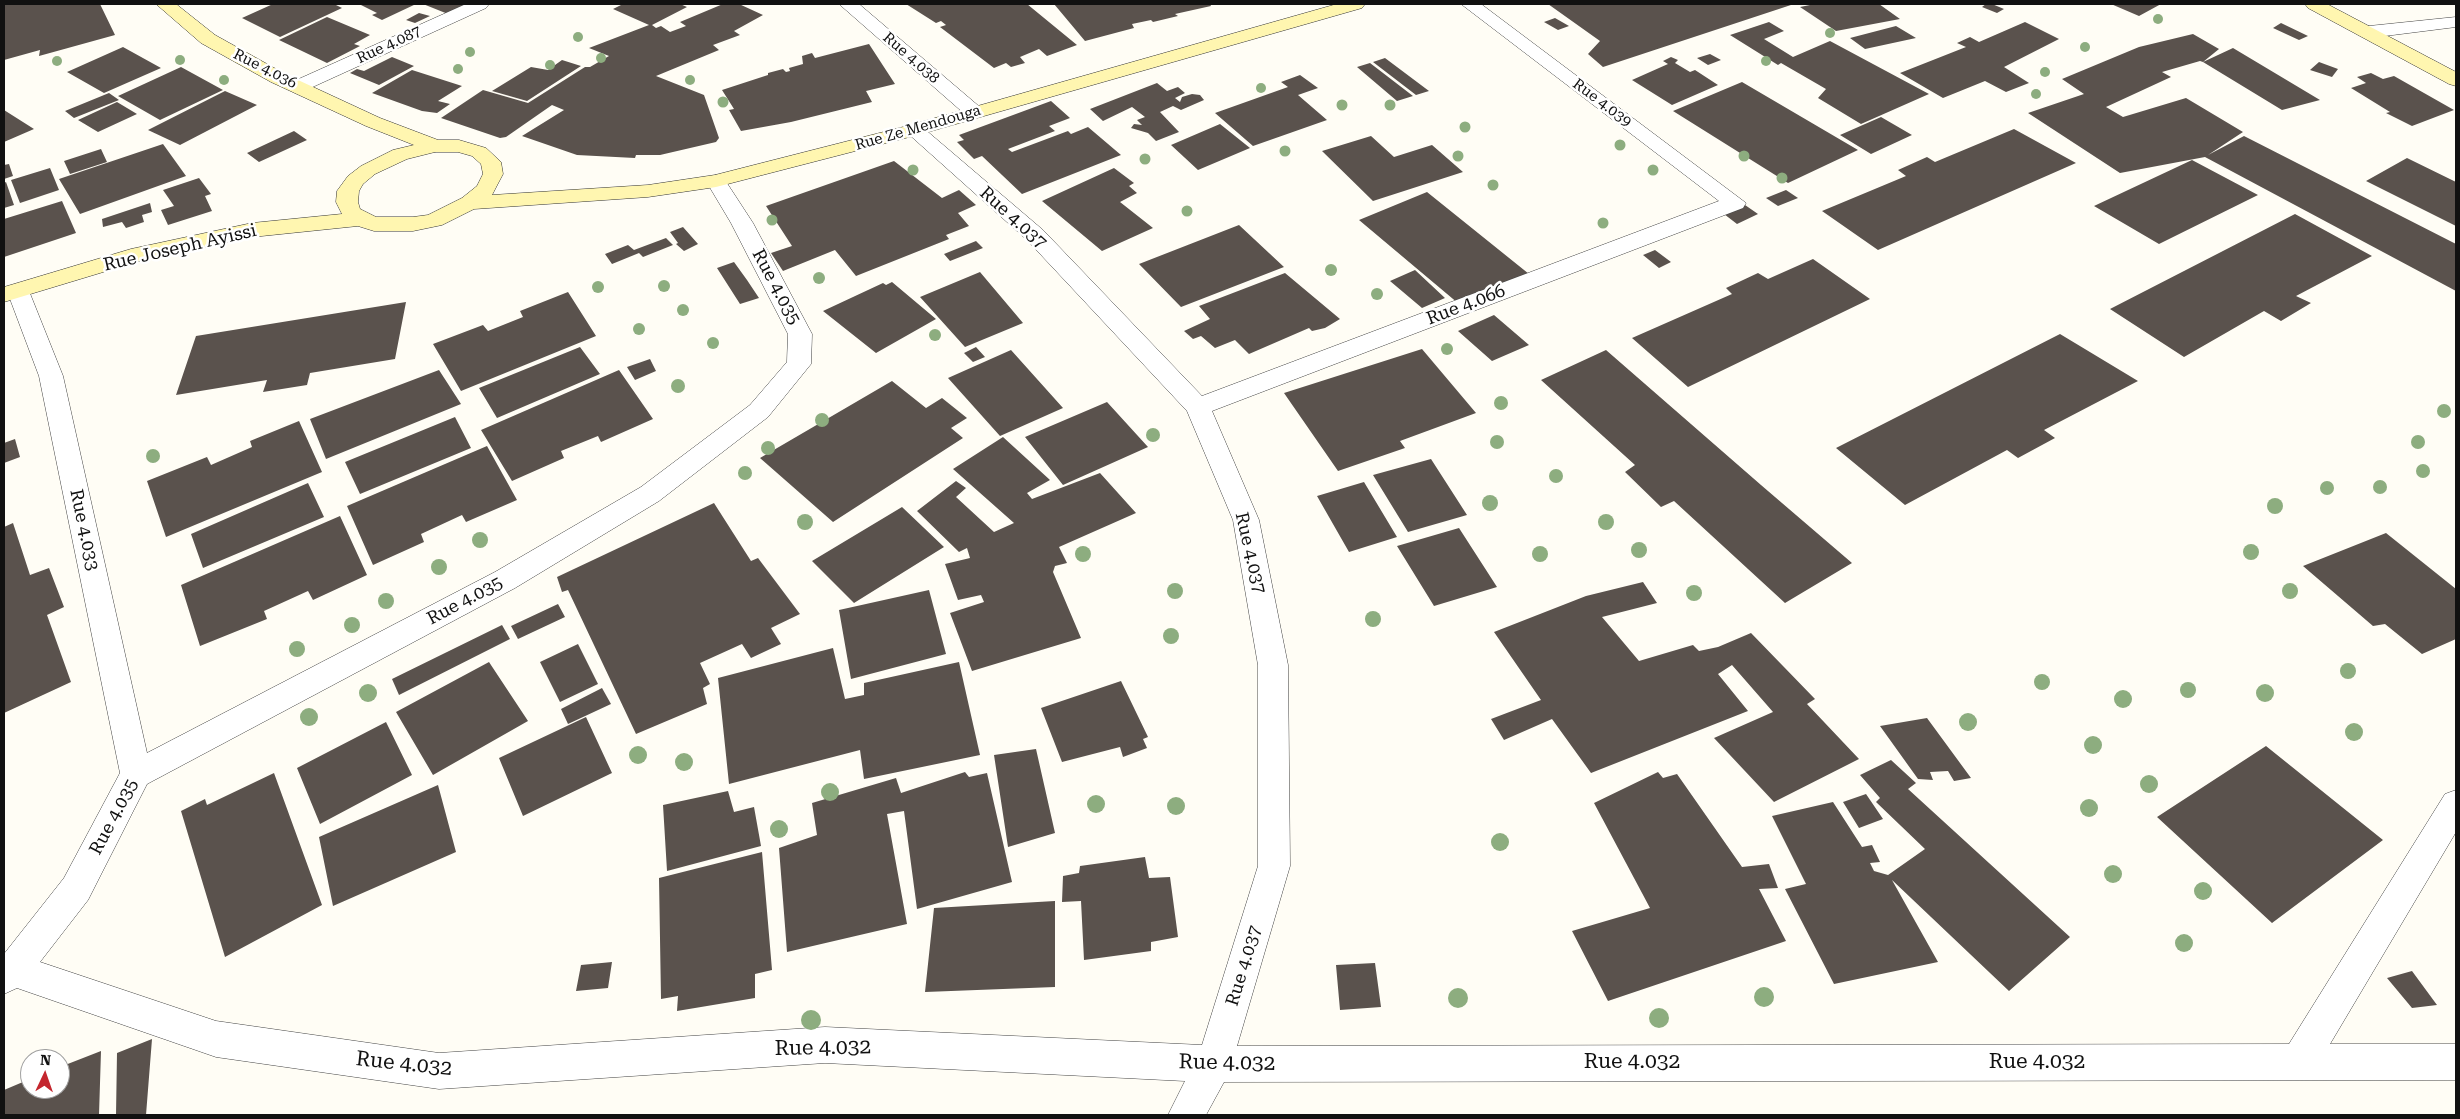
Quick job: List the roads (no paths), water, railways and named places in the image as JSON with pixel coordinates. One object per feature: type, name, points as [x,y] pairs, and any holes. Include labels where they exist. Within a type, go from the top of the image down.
[{"type":"main road","name":"Rue 4.036","points":[[165,4],[208,39],[278,78],[299,86],[373,122],[435,146]]},
{"type":"main road","name":"Rue Ze Mendouga","points":[[470,203],[648,191],[716,181],[914,130],[1356,4]]},
{"type":"main road","points":[[2314,4],[2456,80]]},
{"type":"main road","points":[[373,122],[383,160]]},
{"type":"main road","points":[[360,219],[351,212],[347,202],[348,191],[362,175],[383,160],[409,151],[435,146],[460,146],[479,152],[491,162],[493,174],[486,189],[470,203]]},
{"type":"main road","name":"Rue Joseph Ayissi","points":[[11,293],[139,254],[252,230],[360,219],[374,224],[413,224],[446,215],[470,203]]},
{"type":"street","name":"Rue 4.087","points":[[299,86],[480,4]]},
{"type":"street","name":"Rue 4.038","points":[[848,4],[974,112]]},
{"type":"street","name":"Rue 4.039","points":[[1470,4],[1735,203]]},
{"type":"street","points":[[2369,32],[2456,22]]},
{"type":"street","name":"Rue 4.037","points":[[914,130],[1035,236],[1198,407],[1246,520],[1273,665],[1274,866],[1214,1064],[1186,1115]]},
{"type":"street","name":"Rue 4.035","points":[[8,974],[76,889],[136,774],[505,580],[650,494],[759,411],[798,364],[800,334],[742,223],[716,181]]},
{"type":"street","name":"Rue 4.066","points":[[1198,407],[1735,203]]},
{"type":"street","name":"Rue 4.033","points":[[11,293],[51,376],[136,774]]},
{"type":"street","points":[[2299,1061],[2456,804]]},
{"type":"street","name":"Rue 4.032","points":[[8,974],[216,1039],[438,1071],[825,1044],[1214,1064],[2456,1062]]}]
